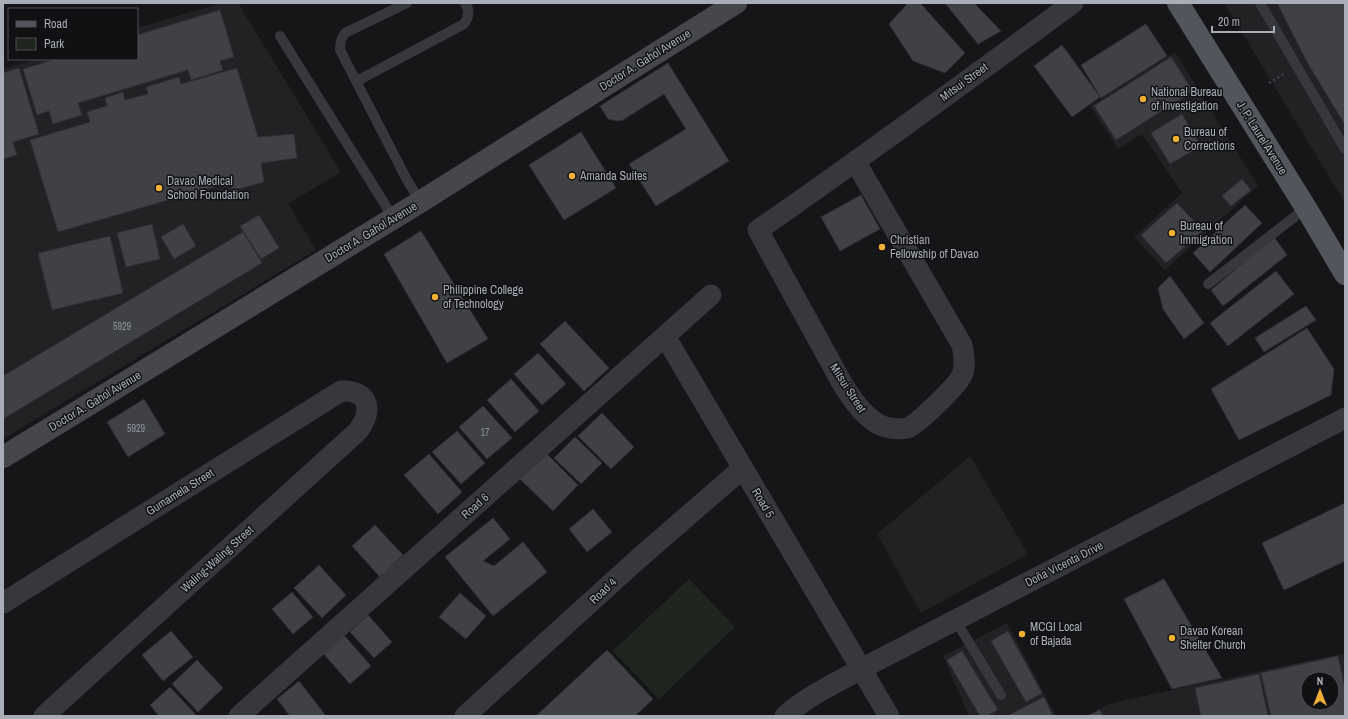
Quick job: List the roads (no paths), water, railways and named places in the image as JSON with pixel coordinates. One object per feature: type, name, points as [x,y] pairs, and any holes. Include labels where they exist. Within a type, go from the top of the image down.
[{"type":"main road","name":"Doctor A. Gahol Avenue","points":[[3,458],[394,219],[736,3]]},
{"type":"main road","name":"J. P. Laurel Avenue","points":[[1178,3],[1306,208],[1345,274]]},
{"type":"street","name":"Mitsui Street","points":[[855,161],[962,346],[964,353],[965,364],[962,375],[957,383],[920,420],[908,428],[894,429],[881,425],[866,416],[853,400],[843,385],[758,230],[1074,3]]},
{"type":"street","name":"Road 6","points":[[239,716],[711,295]]},
{"type":"street","name":"Road 5","points":[[665,336],[889,716]]},
{"type":"street","name":"Gumamela Street","points":[[3,604],[341,391],[350,390],[359,393]]},
{"type":"street","name":"Waling-Waling Street","points":[[44,716],[358,431],[365,422],[366,411],[366,401],[359,393]]},
{"type":"street","name":"Doña Vicenta Drive","points":[[785,716],[792,709],[816,694],[861,669],[1345,418]]},
{"type":"street","name":"Road 4","points":[[465,716],[638,559],[743,468]]},
{"type":"lane","points":[[407,3],[345,33],[341,39],[340,50],[406,178],[420,202]]},
{"type":"lane","points":[[357,81],[464,24],[468,13],[468,7],[465,3]]},
{"type":"lane","points":[[1260,3],[1345,149]]},
{"type":"lane","points":[[280,36],[394,219]]},
{"type":"lane","points":[[1208,284],[1306,208]]},
{"type":"lane","points":[[956,621],[1001,695]]},
{"type":"place","name":"National Bureau of Investigation","points":[[1143,99]]},
{"type":"place","name":"Bureau of Corrections","points":[[1176,139]]},
{"type":"place","name":"Amanda Suites","points":[[572,176]]},
{"type":"place","name":"Davao Medical School Foundation","points":[[159,188]]},
{"type":"place","name":"Bureau of Immigration","points":[[1172,233]]},
{"type":"place","name":"Christian Fellowship of Davao","points":[[882,247]]},
{"type":"place","name":"Philippine College of Technology","points":[[435,297]]},
{"type":"place","name":"MCGI Local of Bajada","points":[[1022,634]]},
{"type":"place","name":"Davao Korean Shelter Church","points":[[1172,638]]}]
